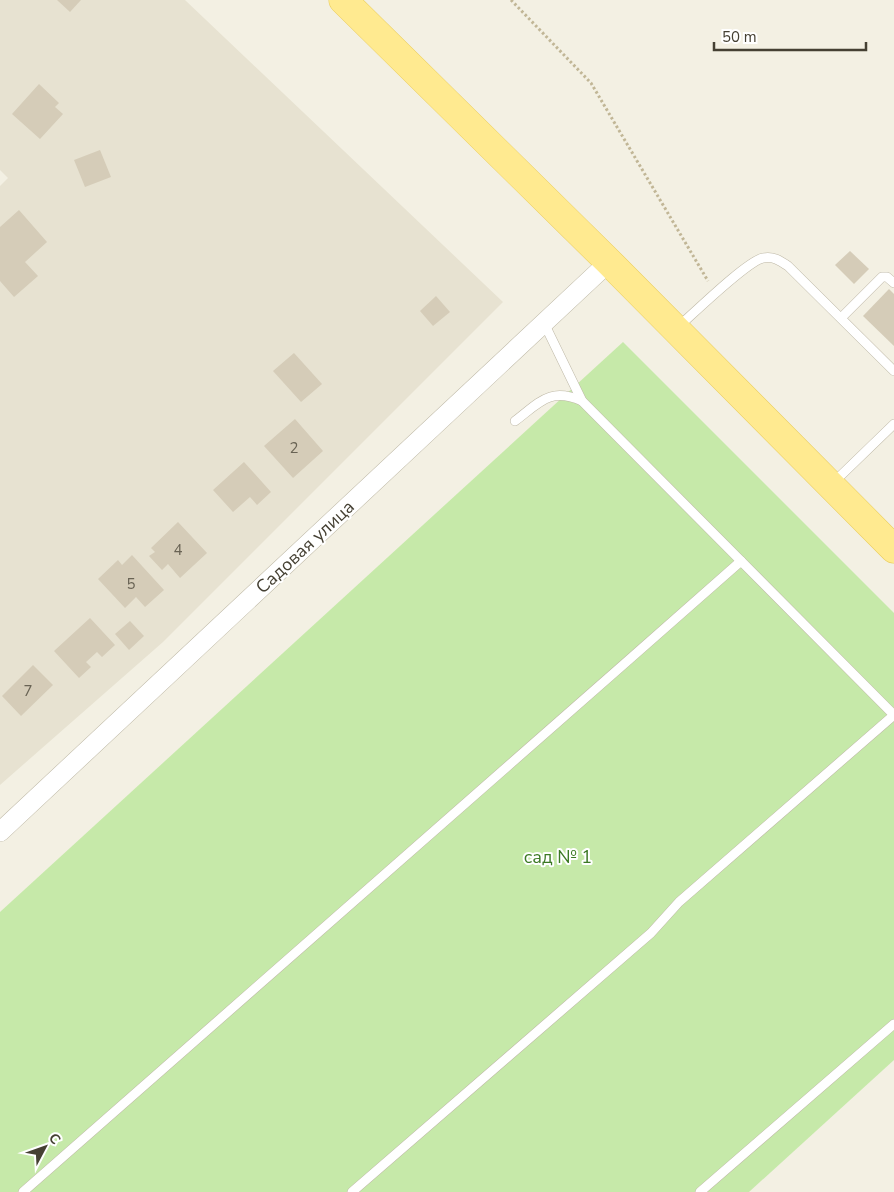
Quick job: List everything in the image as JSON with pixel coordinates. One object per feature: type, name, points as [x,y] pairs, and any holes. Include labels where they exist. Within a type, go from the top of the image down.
[{"type":"main road","points":[[343,0],[609,262],[894,549]]},
{"type":"street","name":"Садовая улица","points":[[0,832],[609,262]]},
{"type":"lane","points":[[676,329],[747,267],[761,258],[774,258],[788,266],[894,371]]},
{"type":"lane","points":[[840,318],[882,277],[888,277],[894,283]]},
{"type":"lane","points":[[352,1192],[650,933],[679,902],[894,715],[582,401],[544,323]]},
{"type":"lane","points":[[515,420],[542,401],[556,394],[570,396],[582,401]]},
{"type":"lane","points":[[831,485],[894,424]]},
{"type":"lane","points":[[23,1192],[741,561]]},
{"type":"lane","points":[[700,1192],[894,1024]]},
{"type":"path","points":[[511,0],[591,83],[716,294]]},
{"type":"shaded area","points":[[0,0],[185,0],[503,302],[163,642],[0,785],[0,186],[8,178],[0,170]]},
{"type":"green space","name":"сад № 1","points":[[623,342],[894,613],[894,1060],[749,1192],[0,1192],[0,912]]},
{"type":"building","points":[[57,0],[81,0],[70,12]]},
{"type":"building","points":[[39,84],[59,103],[55,107],[63,114],[40,139],[12,114]]},
{"type":"building","points":[[100,150],[111,177],[85,187],[74,160]]},
{"type":"building","points":[[19,210],[47,242],[25,262],[38,276],[14,297],[0,281],[0,227]]},
{"type":"building","points":[[850,251],[869,269],[854,284],[835,265]]},
{"type":"building","points":[[889,289],[894,294],[894,346],[863,316]]},
{"type":"building","points":[[436,296],[450,312],[433,326],[420,311]]},
{"type":"building","points":[[294,353],[322,384],[301,402],[273,371]]},
{"type":"building","points":[[295,419],[323,451],[293,478],[264,446]]},
{"type":"building","points":[[244,462],[271,492],[257,505],[250,497],[233,512],[213,490]]},
{"type":"building","points":[[178,522],[207,553],[180,578],[168,564],[162,570],[149,556],[155,552],[151,548]]},
{"type":"building","points":[[132,555],[164,590],[145,607],[136,597],[125,608],[98,579],[118,560],[122,565]]},
{"type":"building","points":[[90,618],[115,645],[102,657],[97,652],[86,662],[91,667],[79,678],[54,651]]},
{"type":"building","points":[[130,621],[144,636],[129,650],[115,634]]},
{"type":"building","points":[[33,665],[53,685],[21,716],[2,696]]}]
